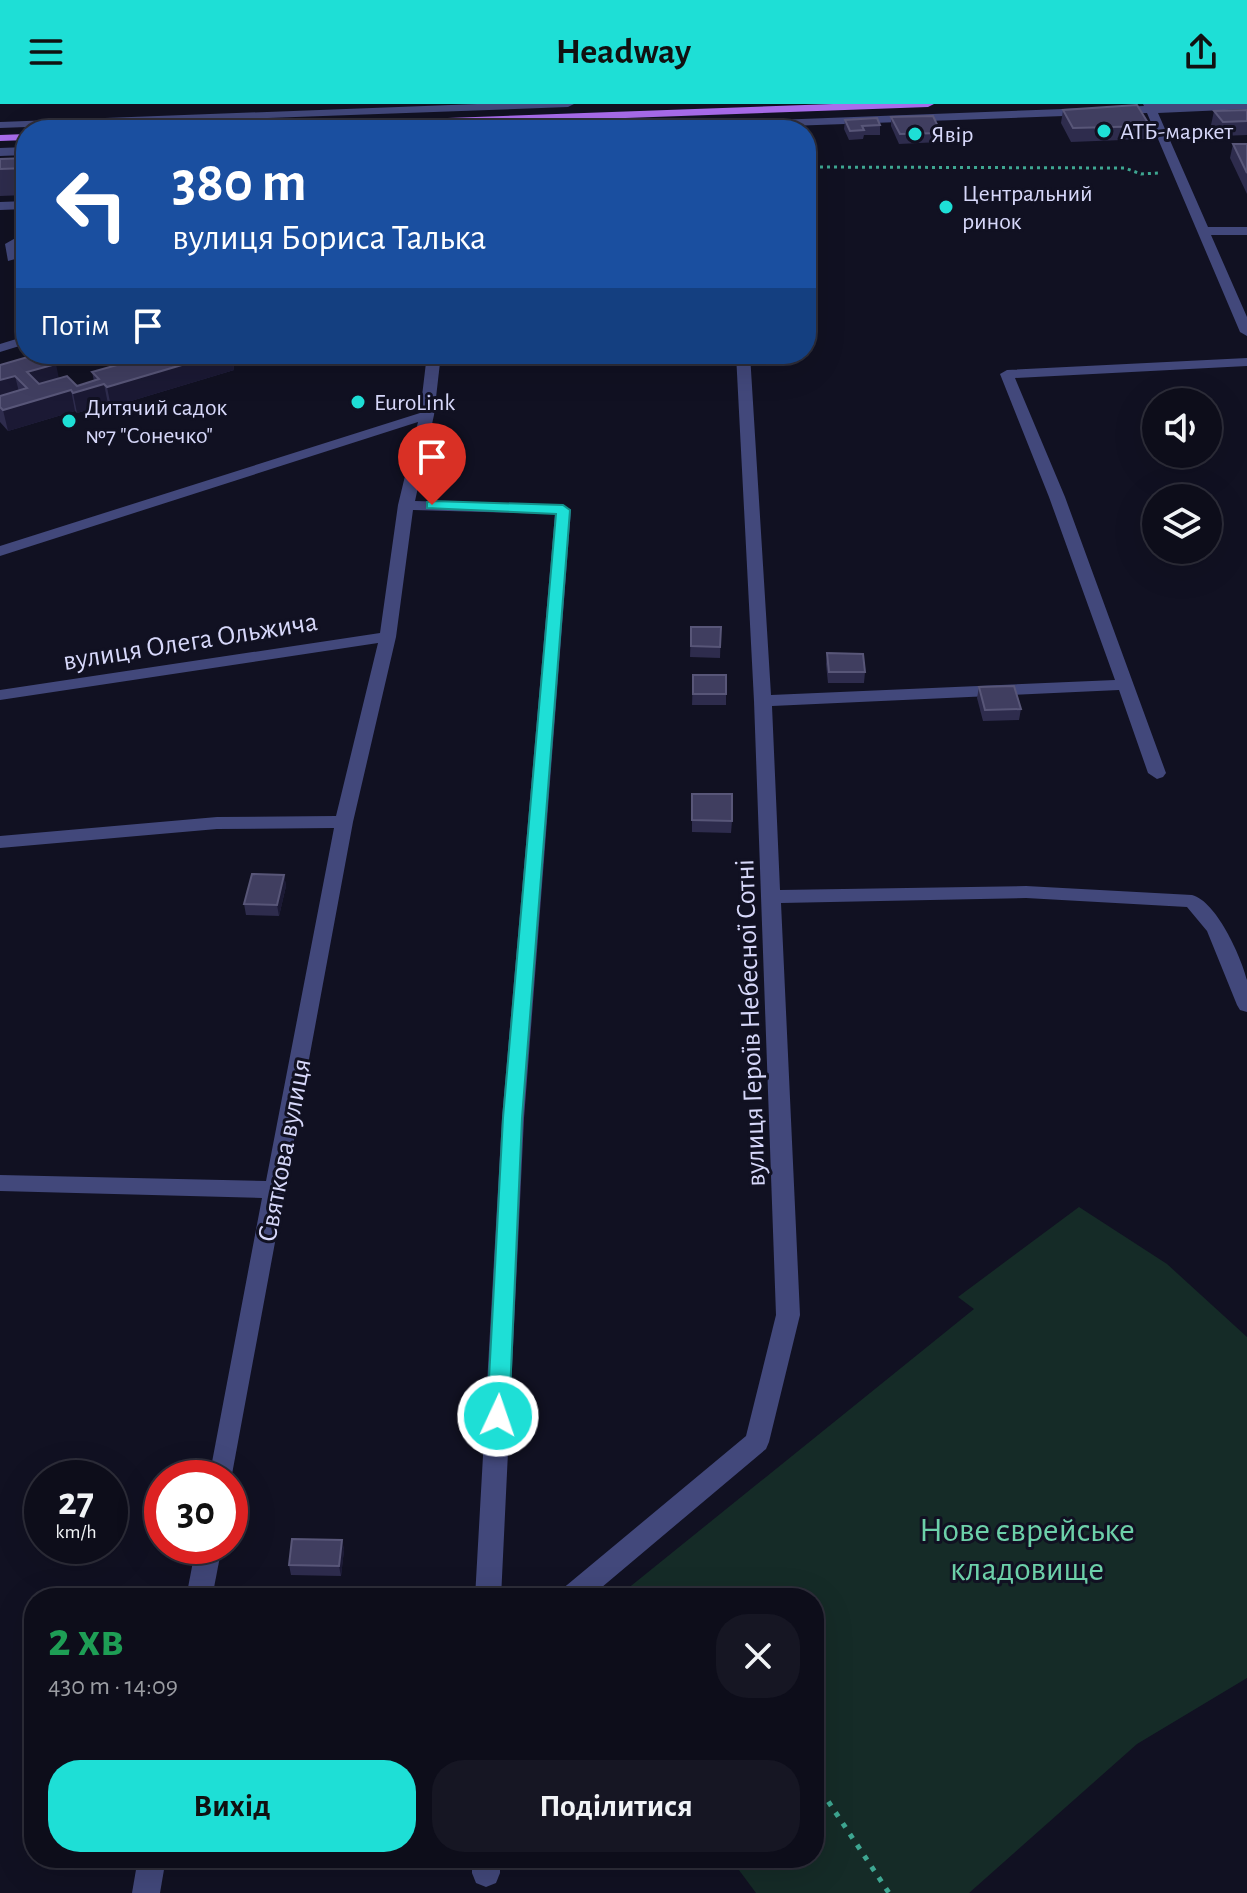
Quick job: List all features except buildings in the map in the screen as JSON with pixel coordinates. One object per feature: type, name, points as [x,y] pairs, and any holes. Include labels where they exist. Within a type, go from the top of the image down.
[{"type":"main road","points":[[344,114],[710,112],[748,107],[928,104]]},
{"type":"street","points":[[250,120],[568,104]]},
{"type":"street","points":[[816,123],[1151,107],[1247,106]]},
{"type":"street","points":[[1151,107],[1247,332]]},
{"type":"street","points":[[710,112],[711,120]]},
{"type":"street","points":[[1206,231],[1247,231]]},
{"type":"street","points":[[5,244],[13,258]]},
{"type":"street","points":[[1157,773],[1057,497],[1007,374],[1247,362]]},
{"type":"street","name":"Святкова вулиця","points":[[224,1460],[344,822],[388,637],[406,505],[427,415],[433,364]]},
{"type":"street","name":"вулиця Героїв Небесної Сотні","points":[[582,1588],[757,1442],[788,1315],[763,701],[744,364]]},
{"type":"street","points":[[0,551],[427,415]]},
{"type":"street","points":[[406,505],[563,510],[513,1118],[489,1588]]},
{"type":"street","name":"вулиця Олега Ольжича","points":[[0,695],[388,637]]},
{"type":"street","points":[[763,701],[1125,685]]},
{"type":"street","points":[[0,842],[217,823],[344,822]]},
{"type":"street","points":[[772,897],[1026,892],[1192,901],[1216,928],[1247,1005]]},
{"type":"street","points":[[0,1183],[275,1190]]},
{"type":"street","points":[[201,1588],[206,1564]]},
{"type":"street","points":[[146,1893],[150,1868]]},
{"type":"path","points":[[816,167],[1125,168],[1141,174],[1180,172]]},
{"type":"path","points":[[824,1795],[889,1893]]},
{"type":"green space","name":"Нове єврейське кладовище","points":[[1079,1207],[1167,1264],[1247,1337],[1247,1678],[1137,1744],[969,1893],[756,1893],[737,1868],[824,1868],[824,1588],[628,1588],[974,1309],[958,1297]]},
{"type":"place","name":"АТБ-маркет","points":[[1104,131]]},
{"type":"place","name":"Явір","points":[[915,134]]},
{"type":"place","name":"Центральний ринок","points":[[946,207]]},
{"type":"place","name":"EuroLink","points":[[358,402]]},
{"type":"place","name":"Дитячий садок №7 \"Сонечко\"","points":[[69,421]]},
{"type":"route","points":[[432,505],[563,510],[513,1118],[498,1416]]}]
